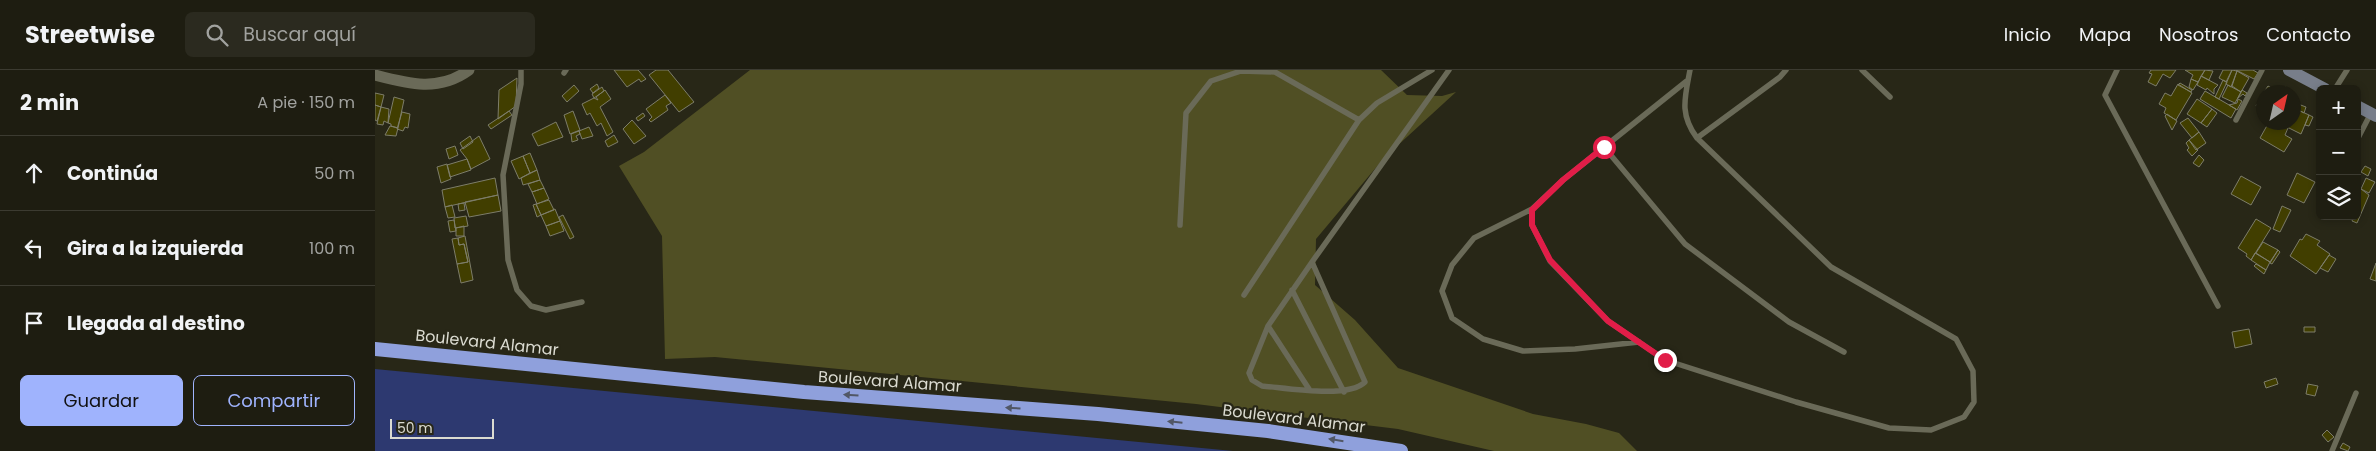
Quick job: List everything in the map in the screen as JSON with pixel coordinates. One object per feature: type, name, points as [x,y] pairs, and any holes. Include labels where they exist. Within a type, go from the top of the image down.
[{"type":"highway","name":"Boulevard Alamar","points":[[375,349],[804,392],[1097,414],[1269,431],[1401,451]]},
{"type":"main road","points":[[2289,70],[2317,85]]},
{"type":"main road","points":[[2361,108],[2373,115]]},
{"type":"street","points":[[375,75],[405,83],[427,86],[447,82],[464,72]]},
{"type":"lane","points":[[521,70],[521,84],[503,175],[508,260],[517,290],[531,306],[545,310],[582,302]]},
{"type":"lane","points":[[1244,295],[1359,120],[1377,103],[1432,70]]},
{"type":"lane","points":[[1312,262],[1365,382],[1359,388],[1344,392],[1262,386],[1252,380],[1249,373],[1268,326],[1292,290],[1449,70]]},
{"type":"lane","points":[[1532,210],[1532,225],[1550,260],[1608,321],[1665,360],[1796,402],[1889,428],[1931,430],[1965,417],[1974,402],[1973,371],[1956,339],[1831,267],[1697,138],[1688,127],[1683,105],[1691,70]]},
{"type":"lane","points":[[1697,138],[1780,77],[1786,70]]},
{"type":"lane","points":[[1862,70],[1890,97]]},
{"type":"lane","points":[[2117,70],[2105,95],[2218,306]]},
{"type":"lane","points":[[2236,120],[2262,70]]},
{"type":"lane","points":[[2338,85],[2347,70]]},
{"type":"lane","points":[[1180,225],[1186,113],[1211,81],[1241,71],[1275,72],[1359,120]]},
{"type":"lane","points":[[1639,342],[1575,349],[1523,351],[1483,339],[1452,318],[1442,291],[1452,265],[1474,238],[1532,210],[1563,180],[1689,80]]},
{"type":"lane","points":[[2361,134],[2373,115]]},
{"type":"lane","points":[[1604,147],[1685,244],[1789,322],[1844,352]]},
{"type":"lane","points":[[1292,290],[1344,392]]},
{"type":"lane","points":[[1268,326],[1309,390]]},
{"type":"lane","points":[[2332,451],[2356,393]]},
{"type":"shaded area","points":[[750,70],[1381,70],[1407,95],[1442,96],[1456,92],[1384,158],[1316,239],[1315,285],[1355,320],[1398,368],[1533,414],[1586,424],[1619,433],[1637,451],[1494,451],[1398,429],[1196,404],[715,357],[665,359],[662,236],[619,166],[644,152]]},
{"type":"water","points":[[375,369],[1233,451],[375,451]]},
{"type":"building","points":[[614,70],[638,70],[646,79],[641,82],[639,79],[627,87]]},
{"type":"building","points":[[656,70],[668,70],[694,102],[679,112],[649,75]]},
{"type":"building","points":[[2151,70],[2176,70],[2170,78],[2163,74],[2156,86],[2148,82],[2152,74],[2149,73]]},
{"type":"building","points":[[2185,70],[2205,70],[2198,82],[2191,79],[2193,75]]},
{"type":"building","points":[[2205,70],[2213,71],[2209,80],[2201,76]]},
{"type":"building","points":[[2223,70],[2232,70],[2226,82],[2219,78]]},
{"type":"building","points":[[2232,70],[2237,71],[2231,87],[2226,84]]},
{"type":"building","points":[[2236,70],[2253,70],[2258,73],[2254,79]]},
{"type":"building","points":[[2237,71],[2249,78],[2241,92],[2232,86]]},
{"type":"building","points":[[2201,76],[2218,85],[2214,89],[2214,94],[2207,88],[2206,90],[2197,85]]},
{"type":"building","points":[[517,78],[516,106],[498,119],[499,90]]},
{"type":"building","points":[[2191,79],[2198,82],[2193,90],[2189,87]]},
{"type":"building","points":[[2223,80],[2227,82],[2219,99],[2215,97]]},
{"type":"building","points":[[2180,83],[2192,90],[2191,92],[2178,85]]},
{"type":"building","points":[[597,84],[599,88],[593,93],[590,89]]},
{"type":"building","points":[[2178,84],[2192,93],[2176,120],[2164,113],[2166,108],[2159,104],[2165,93],[2171,96]]},
{"type":"building","points":[[574,85],[579,91],[567,102],[562,96]]},
{"type":"building","points":[[2228,85],[2241,92],[2235,103],[2222,97]]},
{"type":"building","points":[[602,87],[604,91],[594,98],[592,94]]},
{"type":"building","points":[[605,90],[611,99],[600,107],[613,132],[607,136],[601,123],[597,126],[590,113],[587,115],[582,104],[594,98],[598,100],[596,97]]},
{"type":"building","points":[[2242,90],[2247,93],[2245,96],[2243,94],[2238,98]]},
{"type":"building","points":[[2205,91],[2236,109],[2231,118],[2200,99]]},
{"type":"building","points":[[375,93],[384,95],[381,107],[375,105]]},
{"type":"building","points":[[665,95],[671,103],[666,106],[668,110],[651,122],[649,120],[652,117],[646,109]]},
{"type":"building","points":[[394,97],[404,100],[398,128],[388,123]]},
{"type":"building","points":[[2197,99],[2212,109],[2201,123],[2187,114]]},
{"type":"building","points":[[2238,99],[2242,101],[2237,110],[2229,105],[2237,103]]},
{"type":"building","points":[[375,105],[381,107],[377,121],[375,120]]},
{"type":"building","points":[[2301,105],[2306,107],[2304,113],[2301,112]]},
{"type":"building","points":[[381,107],[389,109],[388,123],[384,121],[383,125],[377,124]]},
{"type":"building","points":[[2212,109],[2217,113],[2207,127],[2201,123]]},
{"type":"building","points":[[509,111],[512,115],[491,129],[488,125]]},
{"type":"building","points":[[573,111],[580,130],[570,134],[564,115]]},
{"type":"building","points":[[2301,111],[2309,115],[2301,134],[2293,130],[2301,130]]},
{"type":"building","points":[[402,112],[410,114],[408,128],[405,127],[403,131],[397,129]]},
{"type":"building","points":[[643,113],[645,116],[638,121],[636,118]]},
{"type":"building","points":[[2167,114],[2177,121],[2172,130],[2165,116]]},
{"type":"building","points":[[2309,115],[2313,117],[2309,126],[2305,125]]},
{"type":"building","points":[[2188,118],[2199,132],[2192,138],[2180,123]]},
{"type":"building","points":[[632,120],[646,136],[634,144],[623,129]]},
{"type":"building","points":[[556,122],[563,137],[538,146],[532,134]]},
{"type":"building","points":[[390,126],[398,128],[396,136],[385,135]]},
{"type":"building","points":[[589,127],[593,136],[582,139],[579,131]]},
{"type":"building","points":[[2264,130],[2287,130],[2285,135],[2292,139],[2284,152],[2260,138]]},
{"type":"building","points":[[579,131],[580,134],[576,136],[578,140],[572,142],[571,134]]},
{"type":"building","points":[[2199,132],[2206,143],[2196,150],[2189,140]]},
{"type":"building","points":[[614,135],[618,142],[608,147],[605,141]]},
{"type":"building","points":[[470,136],[473,142],[463,149],[460,143]]},
{"type":"building","points":[[479,136],[490,159],[471,169],[467,159],[460,150]]},
{"type":"building","points":[[2189,140],[2198,150],[2192,156],[2187,150],[2189,148],[2186,143]]},
{"type":"building","points":[[455,146],[458,155],[449,159],[446,149]]},
{"type":"building","points":[[530,153],[537,170],[530,173],[523,156]]},
{"type":"building","points":[[2199,155],[2204,160],[2199,167],[2193,163]]},
{"type":"building","points":[[523,156],[530,173],[519,179],[511,161]]},
{"type":"building","points":[[467,159],[471,170],[450,177],[447,165]]},
{"type":"building","points":[[447,164],[451,179],[441,183],[437,167]]},
{"type":"building","points":[[2365,166],[2371,169],[2368,176],[2361,172]]},
{"type":"building","points":[[537,170],[540,180],[523,185],[521,178]]},
{"type":"building","points":[[2297,173],[2315,182],[2304,203],[2287,195]]},
{"type":"building","points":[[2241,176],[2261,187],[2251,205],[2231,194]]},
{"type":"building","points":[[495,178],[498,195],[445,207],[442,190]]},
{"type":"building","points":[[2366,178],[2375,182],[2369,193],[2361,189]]},
{"type":"building","points":[[540,180],[544,188],[532,192],[528,184]]},
{"type":"building","points":[[544,188],[549,199],[537,204],[532,192]]},
{"type":"building","points":[[2361,189],[2369,195],[2361,214]]},
{"type":"building","points":[[498,195],[501,211],[469,217],[465,202]]},
{"type":"building","points":[[549,200],[554,210],[541,215],[536,204]]},
{"type":"building","points":[[464,203],[465,210],[459,211],[458,204]]},
{"type":"building","points":[[536,204],[541,215],[537,217],[533,205]]},
{"type":"building","points":[[452,205],[455,217],[448,218],[445,207]]},
{"type":"building","points":[[2282,206],[2291,210],[2280,232],[2273,229]]},
{"type":"building","points":[[555,209],[560,221],[546,226],[541,215]]},
{"type":"building","points":[[563,215],[574,237],[570,239],[559,217]]},
{"type":"building","points":[[466,216],[468,226],[455,228],[454,218]]},
{"type":"building","points":[[2256,219],[2271,228],[2251,260],[2246,256],[2247,254],[2238,248]]},
{"type":"building","points":[[454,220],[456,231],[450,232],[448,221]]},
{"type":"building","points":[[560,221],[564,231],[550,236],[546,226]]},
{"type":"building","points":[[464,226],[464,236],[456,236],[456,228]]},
{"type":"building","points":[[2306,234],[2320,241],[2317,245],[2330,254],[2316,274],[2290,256],[2300,239],[2302,240]]},
{"type":"building","points":[[465,236],[473,280],[461,283],[457,264],[468,262],[464,244],[459,245],[458,238]]},
{"type":"building","points":[[458,238],[459,245],[464,244],[468,262],[457,264],[452,239]]},
{"type":"building","points":[[2263,242],[2278,250],[2270,262],[2256,253]]},
{"type":"building","points":[[2278,250],[2280,252],[2272,264],[2270,263]]},
{"type":"building","points":[[2255,253],[2270,262],[2266,270],[2251,260]]},
{"type":"building","points":[[2329,255],[2336,259],[2328,272],[2320,268]]},
{"type":"building","points":[[2376,263],[2376,281],[2370,279]]},
{"type":"building","points":[[2256,264],[2266,270],[2264,274],[2254,266]]},
{"type":"building","points":[[2304,327],[2315,327],[2315,332],[2304,332]]},
{"type":"building","points":[[2249,329],[2252,344],[2235,348],[2232,332]]},
{"type":"building","points":[[2276,378],[2278,384],[2266,388],[2264,382]]},
{"type":"building","points":[[2308,384],[2318,386],[2315,396],[2306,394]]},
{"type":"building","points":[[2327,430],[2334,437],[2328,442],[2322,435]]},
{"type":"building","points":[[2343,443],[2350,447],[2348,451],[2340,448]]},
{"type":"route","points":[[1604,147],[1563,180],[1532,210],[1532,225],[1550,260],[1608,321],[1665,360]]}]
